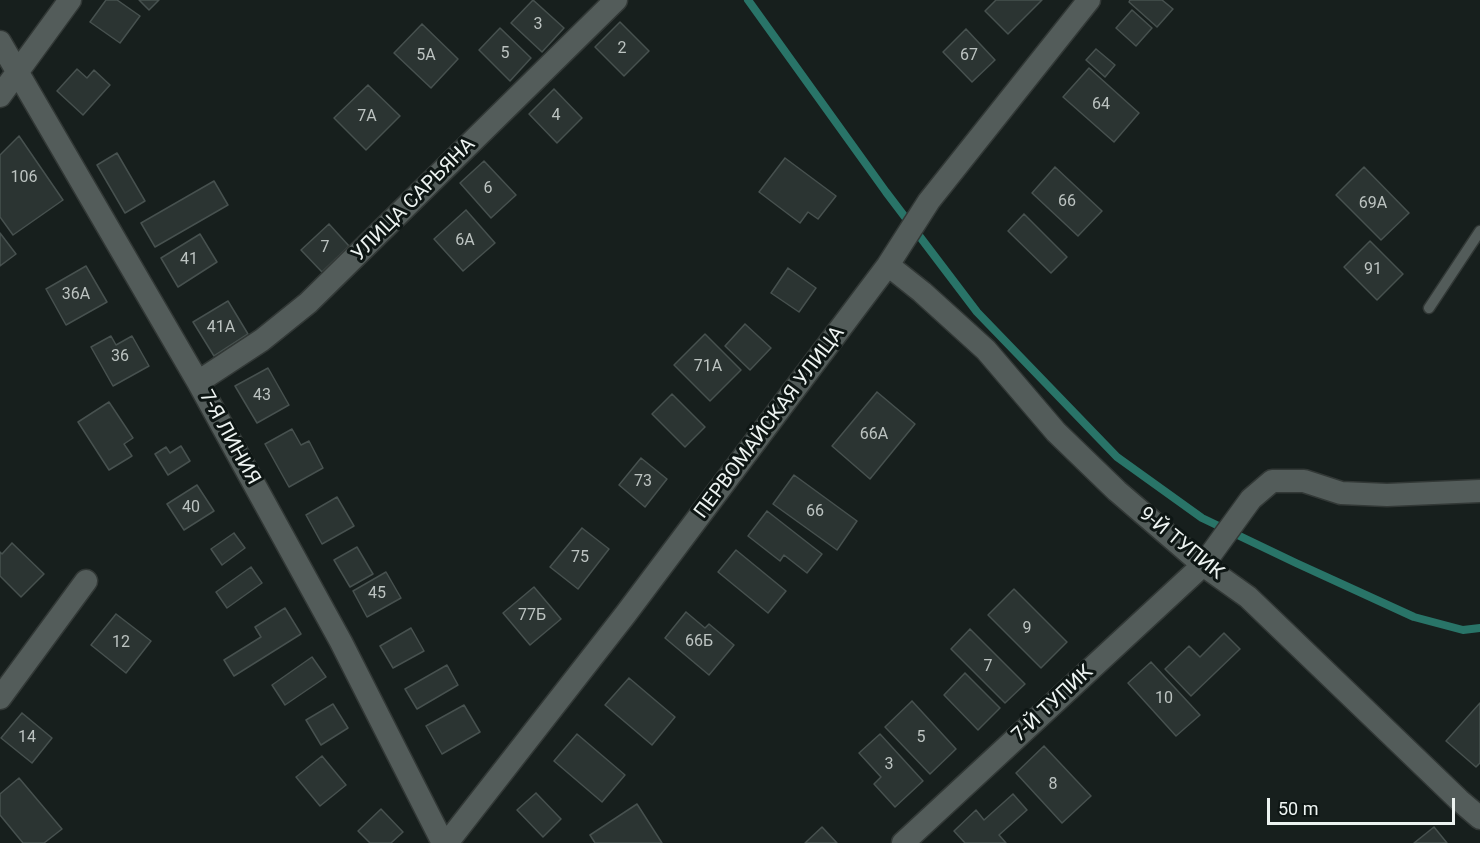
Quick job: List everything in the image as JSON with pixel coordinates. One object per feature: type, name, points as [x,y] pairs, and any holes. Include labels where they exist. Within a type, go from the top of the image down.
[{"type":"street","points":[[0,96],[70,0]]},
{"type":"street","name":"УЛИЦА САРЬЯНА","points":[[198,382],[262,340],[308,303],[616,0]]},
{"type":"street","name":"ПЕРВОМАЙСКАЯ УЛИЦА","points":[[445,843],[625,615],[888,265],[929,201],[1089,0]]},
{"type":"street","name":"7-Я ЛИНИЯ","points":[[0,42],[198,382],[342,642],[445,843]]},
{"type":"street","name":"9-Й ТУПИК","points":[[888,265],[922,292],[986,350],[1056,432],[1116,491],[1203,566],[1248,597],[1480,818]]},
{"type":"street","name":"7-Й ТУПИК","points":[[903,843],[1203,566],[1251,499],[1272,481],[1304,481],[1341,493],[1387,495],[1480,491]]},
{"type":"street","points":[[0,698],[86,581]]},
{"type":"lane","points":[[1430,308],[1480,231]]},
{"type":"building","points":[[106,0],[117,0],[140,16],[120,43],[90,22]]},
{"type":"building","points":[[139,0],[159,0],[149,10]]},
{"type":"building","points":[[533,0],[564,28],[542,52],[511,23]]},
{"type":"building","points":[[996,0],[1042,0],[1008,34],[985,11]]},
{"type":"building","points":[[1130,0],[1162,0],[1173,9],[1157,27],[1129,2]]},
{"type":"building","points":[[1132,10],[1152,28],[1136,46],[1116,28]]},
{"type":"building","points":[[620,22],[649,51],[624,76],[595,47]]},
{"type":"building","points":[[422,24],[458,59],[431,88],[394,53]]},
{"type":"building","points":[[500,28],[531,58],[510,81],[479,50]]},
{"type":"building","points":[[966,29],[995,60],[972,82],[943,52]]},
{"type":"building","points":[[1096,49],[1115,65],[1105,77],[1086,60]]},
{"type":"building","points":[[1089,68],[1139,113],[1114,142],[1063,97]]},
{"type":"building","points":[[77,69],[87,78],[94,70],[110,85],[83,115],[57,91]]},
{"type":"building","points":[[368,85],[400,116],[366,150],[334,118]]},
{"type":"building","points":[[554,89],[582,118],[557,143],[529,114]]},
{"type":"building","points":[[19,136],[63,200],[13,235],[0,217],[0,155]]},
{"type":"building","points":[[117,153],[145,201],[125,213],[97,165]]},
{"type":"building","points":[[785,158],[836,196],[818,219],[808,212],[800,223],[759,192]]},
{"type":"building","points":[[484,161],[516,195],[491,218],[460,183]]},
{"type":"building","points":[[1055,167],[1102,211],[1078,236],[1032,193]]},
{"type":"building","points":[[1364,167],[1409,213],[1381,240],[1336,195]]},
{"type":"building","points":[[214,181],[228,205],[155,247],[141,223]]},
{"type":"building","points":[[466,210],[495,243],[463,271],[434,239]]},
{"type":"building","points":[[1024,214],[1067,257],[1051,273],[1008,231]]},
{"type":"building","points":[[329,224],[349,246],[322,272],[301,250]]},
{"type":"building","points":[[0,233],[16,254],[0,266]]},
{"type":"building","points":[[200,234],[217,262],[178,287],[161,258]]},
{"type":"building","points":[[1370,241],[1403,274],[1377,300],[1344,267]]},
{"type":"building","points":[[86,266],[107,302],[66,325],[46,289]]},
{"type":"building","points":[[788,268],[816,288],[799,312],[771,293]]},
{"type":"building","points":[[228,301],[248,334],[214,356],[193,322]]},
{"type":"building","points":[[745,324],[771,348],[750,370],[725,346]]},
{"type":"building","points":[[705,334],[741,370],[710,401],[674,365]]},
{"type":"building","points":[[111,336],[116,345],[132,336],[149,366],[113,386],[91,347]]},
{"type":"building","points":[[268,368],[289,405],[257,423],[235,386]]},
{"type":"building","points":[[877,392],[915,424],[870,479],[832,446]]},
{"type":"building","points":[[672,394],[705,427],[685,447],[652,414]]},
{"type":"building","points":[[109,402],[133,438],[124,444],[132,456],[109,470],[78,422]]},
{"type":"building","points":[[292,429],[301,445],[309,441],[323,468],[289,487],[265,444]]},
{"type":"building","points":[[181,446],[190,461],[168,475],[155,454],[166,447],[170,453]]},
{"type":"building","points":[[641,458],[667,479],[645,507],[619,485]]},
{"type":"building","points":[[794,475],[857,521],[837,550],[773,504]]},
{"type":"building","points":[[197,485],[214,511],[184,530],[167,504]]},
{"type":"building","points":[[337,497],[354,526],[322,544],[306,515]]},
{"type":"building","points":[[767,511],[822,554],[807,573],[784,555],[780,561],[748,536]]},
{"type":"building","points":[[582,528],[609,549],[578,589],[550,567]]},
{"type":"building","points":[[234,533],[245,548],[222,565],[211,549]]},
{"type":"building","points":[[12,543],[44,574],[21,597],[0,576],[0,552],[2,554]]},
{"type":"building","points":[[357,547],[373,574],[350,587],[334,560]]},
{"type":"building","points":[[736,550],[786,591],[768,613],[718,572]]},
{"type":"building","points":[[251,567],[262,583],[227,608],[216,592]]},
{"type":"building","points":[[386,572],[401,598],[367,617],[353,591]]},
{"type":"building","points":[[534,587],[561,619],[530,645],[503,613]]},
{"type":"building","points":[[1014,589],[1067,642],[1041,668],[988,615]]},
{"type":"building","points":[[285,608],[301,634],[234,676],[224,660],[261,637],[255,627]]},
{"type":"building","points":[[686,612],[705,628],[709,624],[734,645],[709,675],[665,638]]},
{"type":"building","points":[[116,614],[151,641],[126,673],[91,645]]},
{"type":"building","points":[[411,628],[424,651],[393,668],[380,646]]},
{"type":"building","points":[[970,629],[1025,684],[1005,703],[951,649]]},
{"type":"building","points":[[1224,633],[1240,649],[1191,696],[1165,669],[1189,646],[1200,657]]},
{"type":"building","points":[[312,657],[326,677],[285,705],[272,685]]},
{"type":"building","points":[[1151,662],[1200,715],[1176,736],[1128,683]]},
{"type":"building","points":[[447,665],[458,685],[417,709],[405,689]]},
{"type":"building","points":[[965,673],[1000,708],[978,730],[944,695]]},
{"type":"building","points":[[629,678],[675,717],[652,745],[605,705]]},
{"type":"building","points":[[912,701],[956,749],[930,774],[885,727]]},
{"type":"building","points":[[1480,703],[1480,763],[1476,767],[1446,741]]},
{"type":"building","points":[[333,704],[348,728],[321,745],[306,720]]},
{"type":"building","points":[[464,705],[480,732],[442,754],[426,726]]},
{"type":"building","points":[[22,713],[52,738],[32,763],[1,738]]},
{"type":"building","points":[[577,734],[625,775],[602,802],[554,761]]},
{"type":"building","points":[[880,734],[923,781],[895,807],[874,784],[881,777],[859,753]]},
{"type":"building","points":[[1044,746],[1091,796],[1062,823],[1016,773]]},
{"type":"building","points":[[322,756],[346,785],[320,806],[296,777]]},
{"type":"building","points":[[19,778],[62,829],[44,843],[23,843],[0,815],[0,794]]},
{"type":"building","points":[[536,793],[561,819],[543,837],[517,810]]},
{"type":"building","points":[[1013,794],[1027,810],[999,835],[1006,843],[965,843],[954,831],[976,810],[984,820]]},
{"type":"building","points":[[637,804],[662,843],[595,843],[590,835]]},
{"type":"building","points":[[381,809],[403,832],[391,843],[370,843],[358,831]]},
{"type":"building","points":[[822,827],[837,843],[805,843]]},
{"type":"building","points":[[1434,827],[1447,843],[1414,843]]},
{"type":"waterway","points":[[748,0],[886,192],[977,312],[1117,457],[1202,518],[1296,563],[1414,617],[1463,630],[1480,628]]}]
